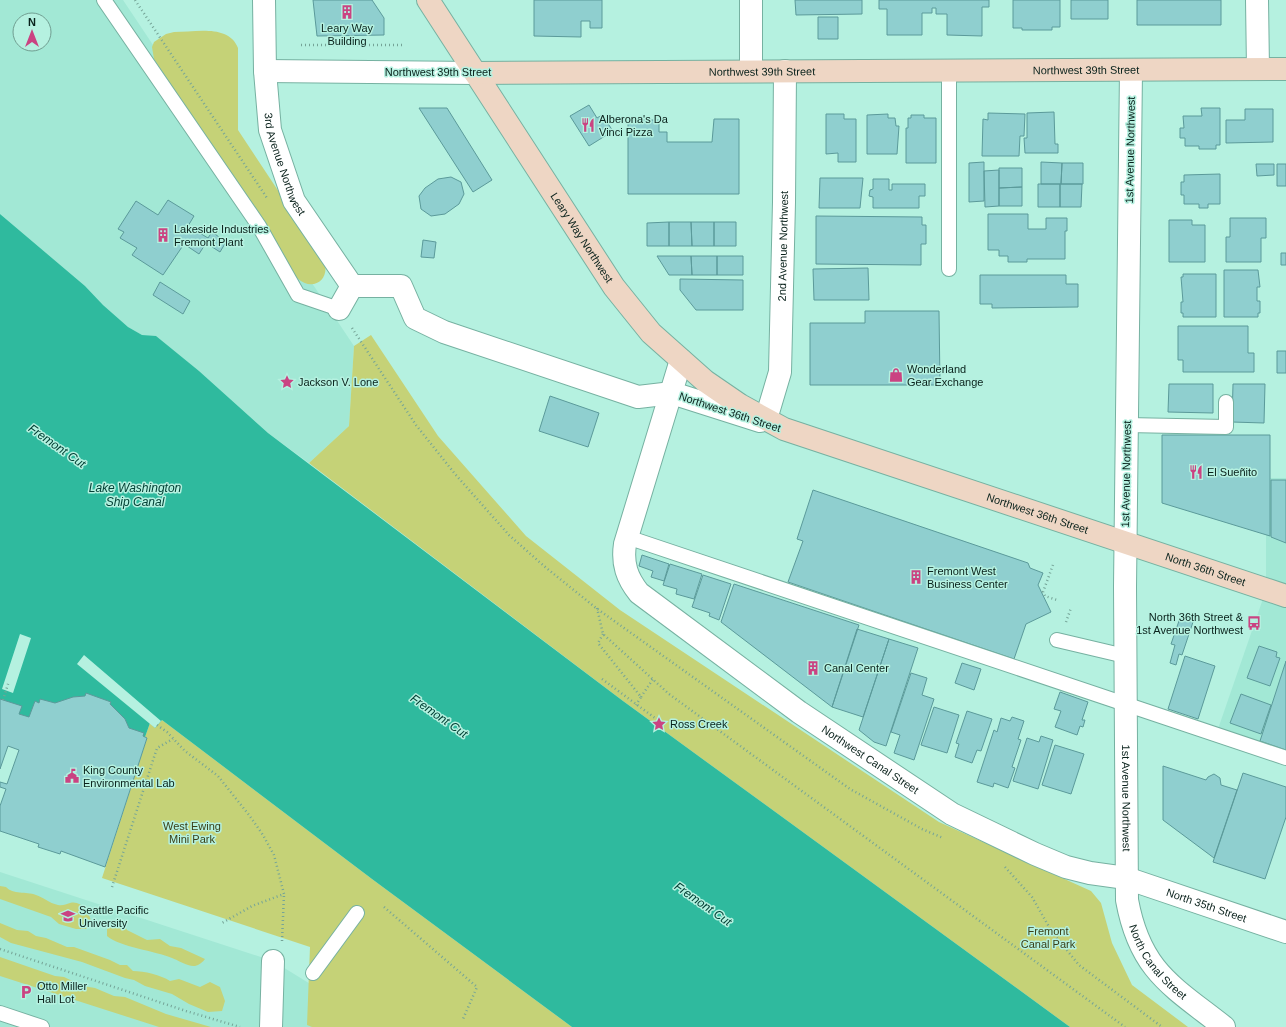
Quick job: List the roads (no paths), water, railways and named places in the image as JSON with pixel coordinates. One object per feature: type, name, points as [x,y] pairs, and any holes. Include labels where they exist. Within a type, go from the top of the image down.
[{"type":"main road","name":"Leary Way Northwest","points":[[428,0],[614,287],[651,333],[705,381],[740,405],[775,424]]},
{"type":"main road","name":"Northwest 39th Street","points":[[475,73],[1286,69]]},
{"type":"main road","name":"Northwest 36th Street","points":[[775,424],[1125,543]]},
{"type":"main road","name":"North 36th Street","points":[[1125,543],[1286,596]]},
{"type":"street","name":"3rd Avenue Northwest","points":[[264,0],[265,72],[270,130],[294,201],[352,286]]},
{"type":"street","points":[[751,71],[752,0]]},
{"type":"street","points":[[1257,0],[1258,70]]},
{"type":"street","name":"1st Avenue Northwest","points":[[1126,878],[1125,543],[1131,70]]},
{"type":"street","name":"2nd Avenue Northwest","points":[[775,424],[780,372],[785,71]]},
{"type":"street","name":"Northwest 39th Street","points":[[265,72],[475,73]]},
{"type":"street","points":[[340,309],[352,286]]},
{"type":"street","name":"Northwest 36th Street","points":[[352,286],[401,286],[415,318],[444,332],[638,397],[672,393],[775,424]]},
{"type":"street","points":[[627,537],[681,360]]},
{"type":"street","name":"Northwest Canal Street","points":[[627,537],[624,565],[630,580],[639,593],[799,712],[952,814],[1035,854],[1066,867],[1090,873],[1126,878]]},
{"type":"street","name":"North 35th Street","points":[[1126,878],[1286,932]]},
{"type":"street","name":"North Canal Street","points":[[1126,878],[1126,900],[1131,922],[1144,953],[1164,979],[1224,1027]]},
{"type":"street","points":[[271,1027],[277,954]]},
{"type":"lane","points":[[104,0],[259,226],[298,295],[340,309]]},
{"type":"lane","points":[[949,70],[949,269]]},
{"type":"lane","points":[[1126,425],[1226,426],[1226,402]]},
{"type":"lane","points":[[627,537],[1286,758]]},
{"type":"lane","points":[[1057,640],[1125,656]]},
{"type":"lane","points":[[313,973],[357,913]]},
{"type":"lane","points":[[0,1013],[42,1027]]},
{"type":"water","points":[[0,214],[85,286],[103,305],[128,327],[142,335],[156,336],[199,371],[268,433],[623,701],[1070,1027],[572,1027],[372,879],[162,720],[155,728],[150,723],[145,737],[0,743]]},
{"type":"place","name":"Leary Way Building","points":[[347,12]]},
{"type":"place","name":"Alberona's Da Vinci Pizza","points":[[588,125]]},
{"type":"place","name":"Lakeside Industries Fremont Plant","points":[[163,235]]},
{"type":"place","name":"Wonderland Gear Exchange","points":[[896,375]]},
{"type":"place","name":"Jackson V. Lone","points":[[287,382]]},
{"type":"place","name":"El Sueñito","points":[[1196,472]]},
{"type":"place","name":"Fremont West Business Center","points":[[916,577]]},
{"type":"place","name":"North 36th Street & 1st Avenue Northwest","points":[[1254,623]]},
{"type":"place","name":"Canal Center","points":[[813,668]]},
{"type":"place","name":"Ross Creek","points":[[659,724]]},
{"type":"place","name":"King County Environmental Lab","points":[[72,776]]},
{"type":"place","name":"Seattle Pacific University","points":[[68,916]]},
{"type":"place","name":"Otto Miller Hall Lot","points":[[26,992]]},
{"type":"water label","name":"Fremont Cut","points":[[57,446]]},
{"type":"water label","name":"Lake Washington Ship Canal","points":[[135,495]]},
{"type":"water label","name":"Fremont Cut","points":[[439,716]]},
{"type":"water label","name":"Fremont Cut","points":[[703,904]]},
{"type":"park label","name":"West Ewing Mini Park","points":[[192,832]]},
{"type":"park label","name":"Fremont Canal Park","points":[[1048,937]]}]
